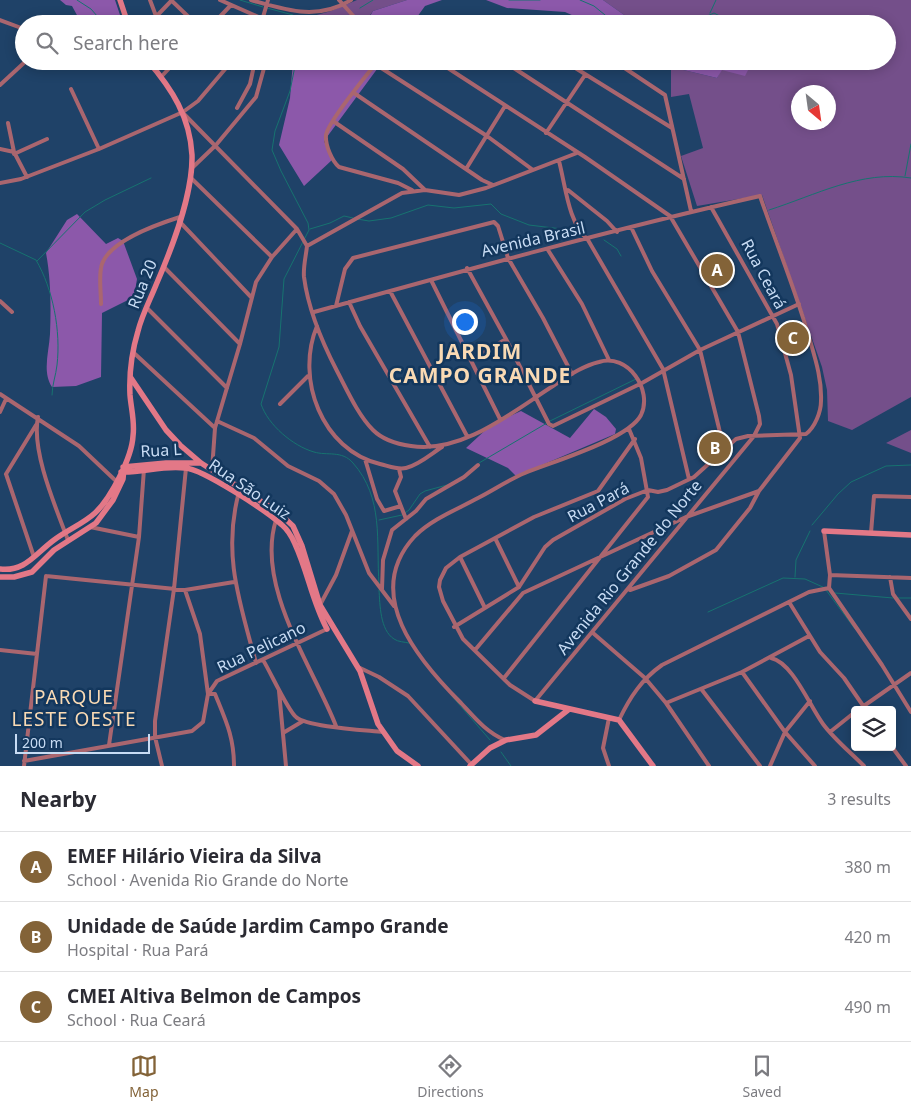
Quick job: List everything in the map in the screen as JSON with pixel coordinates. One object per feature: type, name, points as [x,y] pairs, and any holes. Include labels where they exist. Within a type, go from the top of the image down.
[{"type":"street","points":[[120,0],[125,15]]},
{"type":"street","points":[[150,0],[156,15]]},
{"type":"street","points":[[157,15],[172,0],[187,15]]},
{"type":"street","points":[[220,0],[249,15]]},
{"type":"street","points":[[250,0],[268,2],[307,13],[326,11],[351,0]]},
{"type":"street","points":[[339,0],[352,15]]},
{"type":"street","points":[[264,15],[268,2]]},
{"type":"street","points":[[222,15],[231,5]]},
{"type":"street","points":[[0,20],[15,26]]},
{"type":"street","points":[[0,85],[16,70]]},
{"type":"street","name":"Rua 20","points":[[0,576],[24,574],[40,566],[54,550],[90,527],[107,510],[132,446],[134,436],[131,378],[138,329],[164,267],[180,219],[192,168],[190,136],[184,113],[155,70]]},
{"type":"street","points":[[161,78],[168,70]]},
{"type":"street","points":[[0,183],[13,182],[27,177],[184,113],[198,101],[224,70]]},
{"type":"street","points":[[237,108],[250,84],[253,70]]},
{"type":"street","points":[[192,168],[216,145],[256,97],[264,70]]},
{"type":"street","points":[[371,70],[333,121],[326,138],[334,161],[339,167],[398,183],[412,190]]},
{"type":"street","points":[[387,70],[486,136],[533,170]]},
{"type":"street","name":"Avenida Rio Grande do Norte","points":[[451,70],[670,216],[738,332],[760,416],[760,424],[754,436],[686,517],[628,591],[535,701]]},
{"type":"street","points":[[516,70],[684,179]]},
{"type":"street","points":[[578,70],[672,128]]},
{"type":"street","points":[[628,70],[663,92],[667,100],[691,211]]},
{"type":"street","points":[[546,133],[585,75]]},
{"type":"street","points":[[71,89],[99,149]]},
{"type":"street","points":[[354,93],[466,170],[493,185]]},
{"type":"street","points":[[466,170],[505,106]]},
{"type":"street","points":[[184,113],[297,230],[307,246],[305,280],[324,346],[348,390],[374,431],[395,442],[430,447],[444,446]]},
{"type":"street","points":[[333,121],[403,168],[425,190]]},
{"type":"street","points":[[8,122],[14,153],[27,177]]},
{"type":"street","points":[[0,149],[14,153],[47,139]]},
{"type":"street","points":[[307,246],[360,218],[394,197],[412,190],[425,190],[452,196],[493,185],[578,153]]},
{"type":"street","points":[[559,161],[567,188],[573,220],[579,231],[588,240],[663,369],[690,479]]},
{"type":"street","points":[[191,178],[272,256]]},
{"type":"street","points":[[567,188],[617,232]]},
{"type":"street","name":"Avenida Brasil","points":[[314,312],[431,280],[467,268],[588,240],[670,216],[760,196],[799,304]]},
{"type":"street","name":"Rua Ceará","points":[[711,207],[777,324],[786,356],[801,434]]},
{"type":"street","points":[[101,304],[101,267],[112,250],[150,227],[180,219],[251,297]]},
{"type":"street","points":[[336,306],[345,268],[359,254],[491,222],[498,226],[508,258],[543,318],[572,374]]},
{"type":"street","points":[[631,228],[652,271],[700,350],[724,449]]},
{"type":"street","name":"Rua São Luiz","points":[[212,470],[215,428],[256,282],[272,256],[297,230]]},
{"type":"street","points":[[548,250],[582,304],[609,360]]},
{"type":"street","points":[[164,267],[240,344]]},
{"type":"street","points":[[467,268],[549,424],[557,426],[642,383],[663,369],[700,350],[799,304],[816,361],[821,386],[822,403],[811,430],[806,434],[801,434],[795,447],[759,491],[750,508],[716,550],[669,576],[628,591]]},
{"type":"street","points":[[431,280],[500,418]]},
{"type":"street","points":[[390,291],[467,436]]},
{"type":"street","points":[[0,301],[12,312]]},
{"type":"street","points":[[349,302],[360,326],[430,447]]},
{"type":"street","points":[[147,308],[227,388]]},
{"type":"street","points":[[317,325],[311,345],[308,376],[315,404],[329,428],[342,443],[365,459],[399,469],[415,465],[444,446],[500,418],[590,365],[609,360],[625,366],[642,383],[644,404],[640,417],[630,429],[508,481],[421,530],[406,548],[395,574],[393,589],[397,610],[408,638],[423,663],[482,725],[498,738],[506,740]]},
{"type":"street","points":[[472,360],[506,339]]},
{"type":"street","points":[[134,353],[215,428]]},
{"type":"street","points":[[280,404],[308,376]]},
{"type":"street","name":"Rua São Luiz","points":[[131,378],[166,430],[201,463],[278,512],[292,526],[302,546],[329,628]]},
{"type":"street","points":[[0,394],[80,446],[116,481]]},
{"type":"street","points":[[0,412],[6,399]]},
{"type":"street","points":[[38,417],[37,424],[45,473],[68,540]]},
{"type":"street","points":[[217,421],[254,438],[288,466],[327,487],[339,501],[369,573],[397,610]]},
{"type":"street","points":[[0,477],[7,475],[37,424]]},
{"type":"street","points":[[504,678],[600,555],[643,504],[648,490],[635,439],[630,429]]},
{"type":"street","name":"Rua Pará","points":[[454,627],[484,606],[519,587],[545,547],[553,540],[626,499],[648,490],[658,492],[690,479],[708,466],[736,439],[754,436],[801,434]]},
{"type":"street","points":[[635,439],[598,491],[534,517],[460,557],[446,568],[439,584],[443,601],[454,627],[519,692],[535,701],[619,720],[653,766]]},
{"type":"street","points":[[365,459],[377,499],[384,511],[401,506]]},
{"type":"street","name":"Rua L","points":[[123,470],[166,463],[201,463]]},
{"type":"street","points":[[382,589],[383,560],[389,535],[426,499],[464,477],[478,465]]},
{"type":"street","points":[[162,766],[155,738],[154,721],[174,588],[186,468]]},
{"type":"street","name":"Rua São Luiz","points":[[123,470],[186,468],[203,472],[276,520],[290,533],[296,544],[315,606],[358,667],[373,715],[397,751],[418,766]]},
{"type":"street","points":[[399,469],[400,477],[395,491],[406,519]]},
{"type":"street","points":[[0,470],[7,475],[34,557]]},
{"type":"street","name":"Rua 20","points":[[0,569],[20,568],[65,532],[95,513],[123,470]]},
{"type":"street","points":[[109,745],[139,537],[144,470]]},
{"type":"street","points":[[240,488],[231,532],[234,582],[256,663]]},
{"type":"street","points":[[475,650],[523,593],[600,555],[686,517],[759,491]]},
{"type":"street","points":[[871,532],[874,496],[911,497]]},
{"type":"street","points":[[276,520],[272,548],[274,570],[281,599],[297,644],[336,726]]},
{"type":"street","points":[[90,527],[139,537]]},
{"type":"street","points":[[320,605],[336,575],[352,531]]},
{"type":"street","points":[[911,535],[824,531],[830,575],[829,588],[895,683],[911,712]]},
{"type":"street","points":[[495,538],[523,593]]},
{"type":"street","points":[[460,557],[484,606]]},
{"type":"street","points":[[24,766],[46,576],[40,566]]},
{"type":"street","points":[[830,575],[911,578]]},
{"type":"street","points":[[46,576],[186,590],[234,582]]},
{"type":"street","points":[[890,577],[893,594],[911,620]]},
{"type":"street","points":[[619,720],[627,702],[645,678],[662,665],[809,592],[829,588]]},
{"type":"street","points":[[186,590],[200,634],[208,694],[215,694],[230,730],[234,745],[234,766]]},
{"type":"street","points":[[789,602],[820,652],[844,678],[863,706]]},
{"type":"street","name":"Rua Pelicano","points":[[24,761],[183,733],[198,727],[203,722],[208,694],[217,681],[329,628]]},
{"type":"street","points":[[593,633],[645,678],[666,703],[709,766]]},
{"type":"street","points":[[666,703],[702,690],[742,672],[809,636]]},
{"type":"street","points":[[0,650],[37,654]]},
{"type":"street","points":[[770,658],[780,660],[810,701],[823,724],[864,766]]},
{"type":"street","points":[[263,660],[290,711],[303,721],[383,732]]},
{"type":"street","points":[[358,667],[379,677],[408,696],[470,765],[490,748],[506,740],[536,735],[568,710]]},
{"type":"street","points":[[742,672],[785,732],[814,766]]},
{"type":"street","points":[[866,706],[911,673]]},
{"type":"street","points":[[278,686],[286,766]]},
{"type":"street","points":[[702,690],[760,766]]},
{"type":"street","points":[[770,766],[785,732],[810,701]]},
{"type":"street","points":[[830,732],[851,715]]},
{"type":"street","points":[[609,718],[603,748],[609,766]]},
{"type":"street","points":[[283,733],[303,721]]},
{"type":"street","points":[[895,751],[906,766]]},
{"type":"shaded area","points":[[60,0],[115,0],[120,15],[77,15],[72,6],[66,5]]},
{"type":"shaded area","points":[[357,0],[407,0],[373,11],[370,15],[317,15]]},
{"type":"shaded area","points":[[407,0],[442,0],[425,6],[418,15],[371,15],[373,11]]},
{"type":"shaded area","points":[[486,0],[603,0],[624,15],[572,15],[565,12],[507,8]]},
{"type":"shaded area","points":[[603,0],[911,0],[911,397],[852,430],[828,421],[827,390],[822,367],[762,195],[697,206],[681,156],[703,148],[689,94],[671,97],[671,70],[684,70],[717,78],[721,70],[896,70],[896,15],[624,15]]},
{"type":"shaded area","points":[[292,70],[376,70],[324,141],[332,160],[304,186],[279,145],[290,98]]},
{"type":"shaded area","points":[[684,70],[722,70],[717,78]]},
{"type":"shaded area","points":[[722,70],[748,70],[745,76]]},
{"type":"shaded area","points":[[77,214],[106,244],[118,238],[123,241],[137,279],[134,297],[102,313],[101,377],[76,386],[52,387],[47,375],[50,304],[46,253],[67,220]]},
{"type":"shaded area","points":[[594,409],[606,417],[616,429],[615,434],[516,476],[508,468],[466,448],[491,425],[521,411],[570,438]]},
{"type":"shaded area","points":[[911,430],[911,453],[886,443]]},
{"type":"waterway","points":[[77,0],[91,9],[96,15]]},
{"type":"waterway","points":[[240,0],[263,7]]},
{"type":"waterway","points":[[360,8],[373,0]]},
{"type":"waterway","points":[[509,0],[540,0]]},
{"type":"waterway","points":[[580,0],[594,6],[605,15]]},
{"type":"waterway","points":[[710,13],[716,0]]},
{"type":"waterway","points":[[267,8],[293,15]]},
{"type":"waterway","points":[[709,15],[714,13],[718,15]]},
{"type":"waterway","points":[[294,70],[290,91],[275,131],[272,150],[308,223],[309,230],[284,279],[279,347],[261,404],[269,420],[290,440],[314,452],[344,456],[353,463],[363,476],[374,505],[378,536],[379,584]]},
{"type":"waterway","points":[[905,176],[911,144]]},
{"type":"waterway","points":[[769,210],[821,191],[856,181],[892,176],[911,178]]},
{"type":"waterway","points":[[37,261],[85,212],[105,200],[151,178]]},
{"type":"waterway","points":[[357,219],[369,221],[391,218],[428,205],[454,208],[491,204],[501,214],[529,225],[570,230]]},
{"type":"waterway","points":[[310,229],[330,223],[344,216],[353,218]]},
{"type":"waterway","points":[[604,240],[617,249],[621,256]]},
{"type":"waterway","points":[[0,243],[36,260],[47,284],[57,324],[58,338],[57,365],[52,395]]},
{"type":"waterway","points":[[550,421],[636,379]]},
{"type":"waterway","points":[[479,463],[547,423]]},
{"type":"waterway","points":[[812,525],[838,494],[851,482],[886,466],[911,465]]},
{"type":"waterway","points":[[379,520],[402,515],[409,510],[420,494],[447,485]]},
{"type":"waterway","points":[[795,577],[796,560],[810,531]]},
{"type":"waterway","points":[[708,612],[783,578],[805,579],[825,588]]},
{"type":"waterway","points":[[379,590],[383,623],[386,630],[396,640],[409,643]]},
{"type":"waterway","points":[[826,590],[855,629]]},
{"type":"waterway","points":[[835,593],[893,598]]},
{"type":"waterway","points":[[897,598],[911,598]]},
{"type":"waterway","points":[[451,695],[490,740]]},
{"type":"waterway","points":[[501,752],[511,766]]},
{"type":"place","name":"EMEF Hilário Vieira da Silva","points":[[717,270]]},
{"type":"place","name":"CMEI Altiva Belmon de Campos","points":[[793,338]]},
{"type":"place","name":"Unidade de Saúde Jardim Campo Grande","points":[[715,448]]},
{"type":"district","name":"JARDIM CAMPO GRANDE","points":[[480,364]]},
{"type":"district","name":"PARQUE LESTE OESTE","points":[[74,708]]}]
